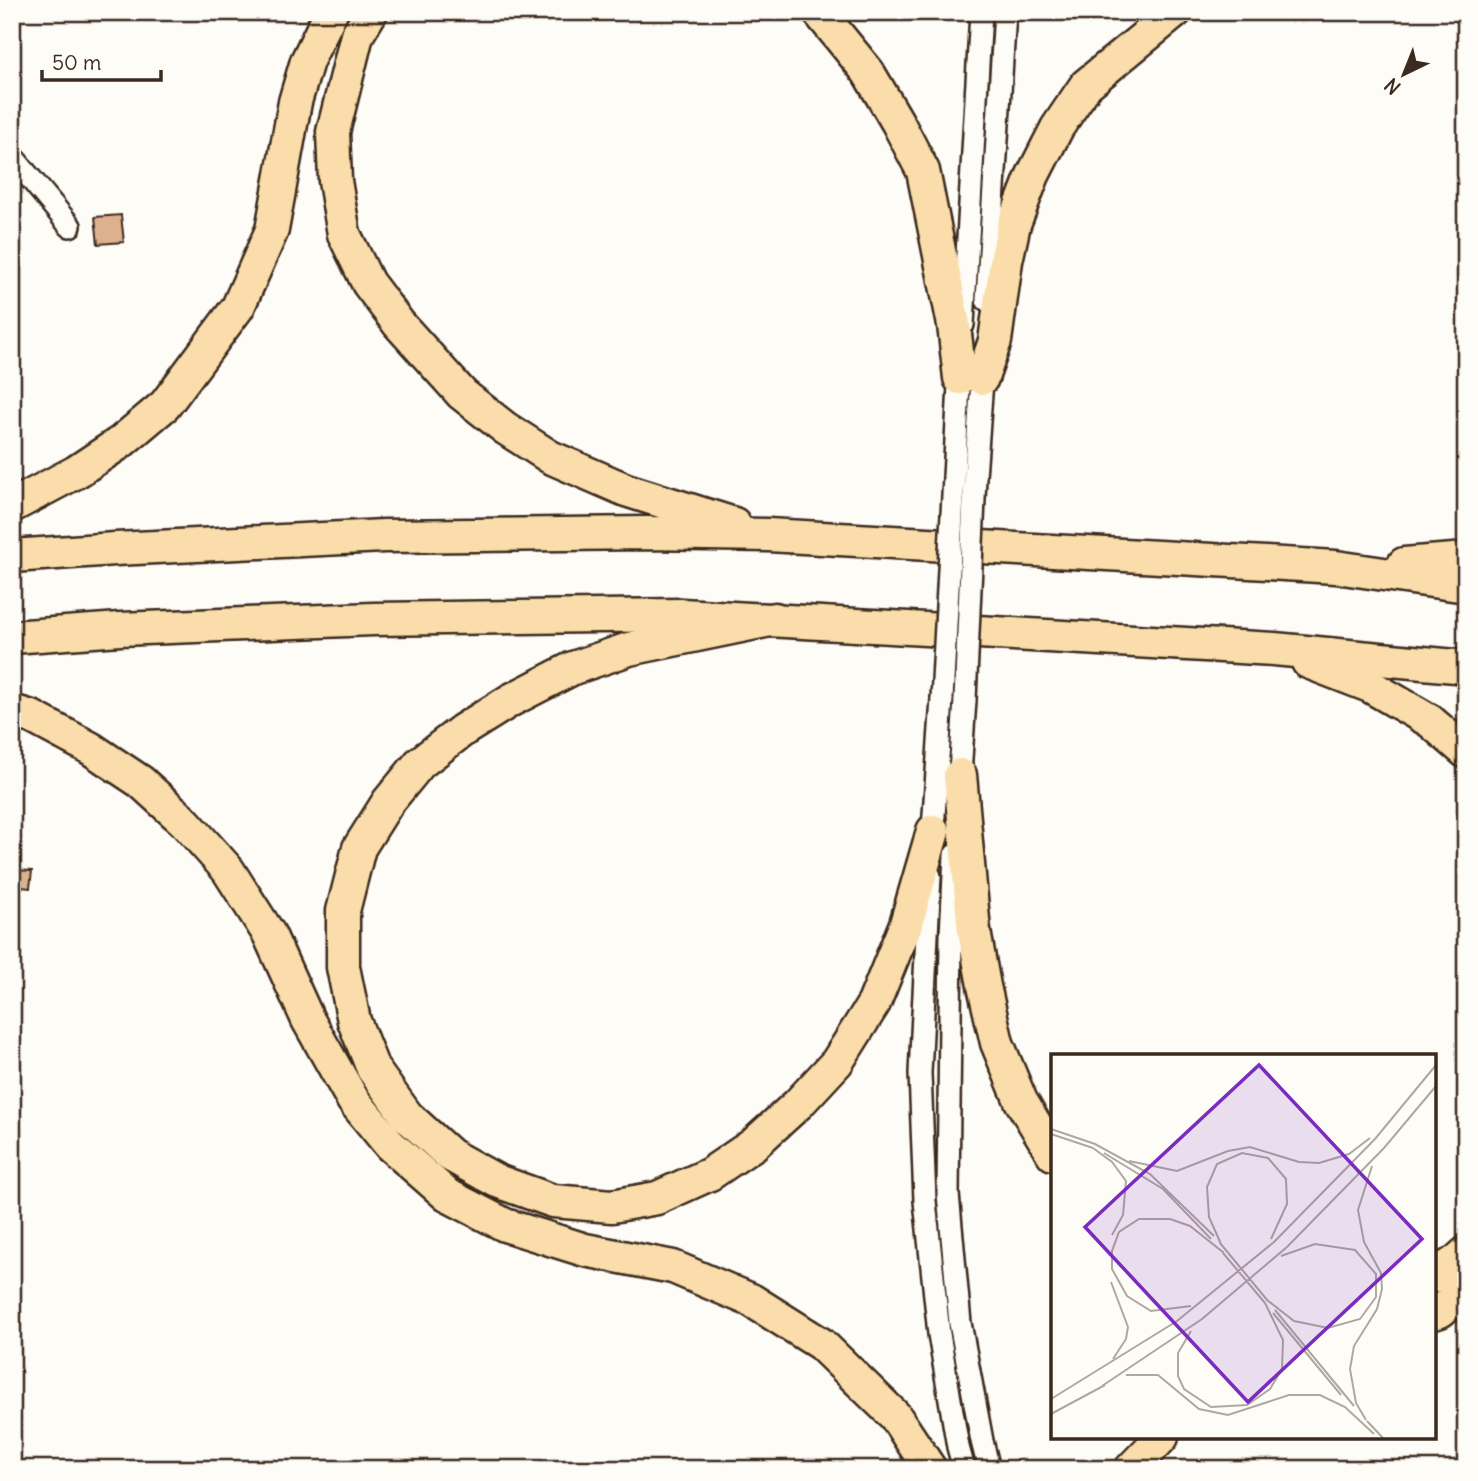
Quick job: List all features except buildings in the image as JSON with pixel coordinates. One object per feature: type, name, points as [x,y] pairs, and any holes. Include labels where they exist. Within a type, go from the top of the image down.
[{"type":"highway","points":[[12,506],[75,472],[121,442],[165,405],[238,307],[272,230],[295,102],[307,61],[331,12]]},
{"type":"highway","points":[[371,12],[357,35],[333,132],[335,181],[344,234],[368,283],[399,324],[462,394],[505,428],[550,457],[626,490],[768,535]]},
{"type":"highway","points":[[819,12],[868,72],[923,171],[954,326],[971,378]]},
{"type":"highway","points":[[971,378],[995,341],[1014,224],[1033,175],[1057,128],[1086,85],[1175,12]]},
{"type":"highway","points":[[12,556],[384,536],[632,533],[768,535],[1336,567],[1466,586]]},
{"type":"highway","points":[[1336,567],[1466,559]]},
{"type":"highway","points":[[12,637],[120,629],[373,619],[682,615],[1275,649],[1466,667]]},
{"type":"highway","points":[[775,619],[629,649],[573,668],[463,730],[420,763],[388,802],[359,848],[343,911],[343,967],[354,1021],[373,1069],[407,1116],[450,1155],[497,1181],[553,1201],[612,1206],[657,1198],[710,1174],[754,1144],[798,1104],[837,1062],[874,1003],[906,924],[933,831]]},
{"type":"highway","points":[[1275,649],[1370,686],[1430,721],[1466,752]]},
{"type":"highway","points":[[12,711],[32,717],[90,748],[141,782],[185,822],[228,870],[269,934],[309,1020],[353,1100],[390,1145],[447,1195],[505,1225],[585,1250],[673,1267],[751,1300],[821,1344],[895,1416],[930,1469]]},
{"type":"highway","points":[[960,775],[974,931],[997,1043],[1021,1101],[1051,1151]]},
{"type":"highway","points":[[1436,1275],[1466,1253]]},
{"type":"highway","points":[[1436,1312],[1466,1290]]},
{"type":"highway","points":[[1131,1469],[1160,1439]]},
{"type":"street","points":[[971,378],[981,12]]},
{"type":"street","points":[[964,1469],[939,1334],[925,1201],[919,1073],[942,699],[965,477],[971,378],[1005,12]]},
{"type":"street","points":[[12,156],[70,226]]},
{"type":"street","points":[[965,477],[965,700],[951,935],[948,1194],[960,1323],[989,1469]]}]
